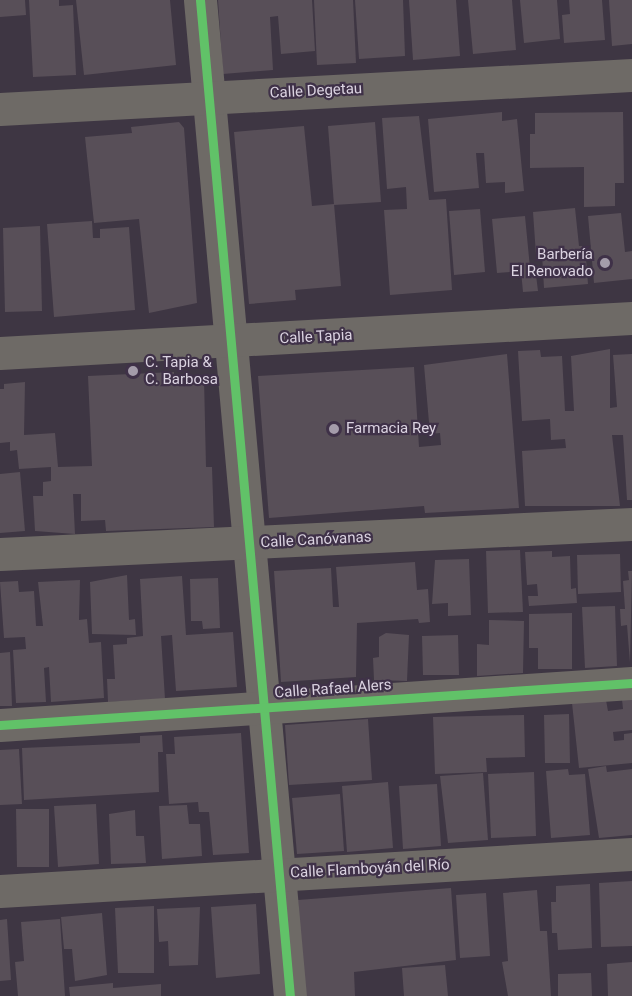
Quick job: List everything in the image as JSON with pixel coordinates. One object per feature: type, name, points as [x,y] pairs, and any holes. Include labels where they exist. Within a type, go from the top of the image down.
[{"type":"street","points":[[200,0],[290,996]]},
{"type":"street","name":"Calle Degetau","points":[[0,108],[632,75]]},
{"type":"street","name":"Calle Tapia","points":[[0,352],[230,342],[632,318]]},
{"type":"street","name":"Calle Canóvanas","points":[[0,554],[632,524]]},
{"type":"street","name":"Calle Rafael Alers","points":[[0,725],[263,710],[632,682]]},
{"type":"street","name":"Calle Flamboyán del Río","points":[[0,891],[632,854]]},
{"type":"building","points":[[0,0],[25,0],[26,15],[0,17]]},
{"type":"building","points":[[29,0],[59,0],[59,6],[73,5],[76,75],[33,77]]},
{"type":"building","points":[[76,0],[170,0],[176,65],[84,75]]},
{"type":"building","points":[[218,0],[312,0],[315,51],[281,54],[278,16],[270,17],[273,70],[223,74]]},
{"type":"building","points":[[314,0],[353,0],[356,63],[317,65]]},
{"type":"building","points":[[355,0],[403,0],[405,56],[359,59]]},
{"type":"building","points":[[409,0],[456,0],[460,56],[413,60]]},
{"type":"building","points":[[468,0],[512,0],[516,50],[473,54]]},
{"type":"building","points":[[520,0],[557,0],[560,39],[524,43]]},
{"type":"building","points":[[569,0],[602,0],[605,40],[564,43],[562,15],[570,14]]},
{"type":"building","points":[[609,0],[632,0],[632,44],[612,46]]},
{"type":"building","points":[[502,112],[502,121],[517,119],[524,191],[505,193],[505,182],[486,183],[484,153],[476,153],[479,188],[434,192],[428,119]]},
{"type":"building","points":[[623,112],[624,183],[615,183],[615,206],[584,207],[584,167],[530,168],[530,134],[535,134],[535,113]]},
{"type":"building","points":[[419,116],[429,200],[446,199],[452,290],[390,295],[384,210],[407,209],[406,187],[387,189],[382,118]]},
{"type":"building","points":[[179,122],[184,128],[197,303],[149,313],[139,219],[94,223],[85,137],[132,133],[131,127]]},
{"type":"building","points":[[375,122],[381,202],[334,205],[328,126]]},
{"type":"building","points":[[304,126],[312,206],[334,204],[341,286],[295,290],[296,300],[249,304],[234,132]]},
{"type":"building","points":[[575,208],[579,246],[585,246],[588,284],[544,288],[542,254],[536,255],[533,212]]},
{"type":"building","points":[[480,209],[485,272],[454,275],[449,211]]},
{"type":"building","points":[[621,213],[625,252],[632,251],[632,279],[594,283],[588,216]]},
{"type":"building","points":[[525,216],[530,268],[535,267],[538,291],[523,292],[521,271],[497,273],[492,219]]},
{"type":"building","points":[[92,221],[93,238],[100,238],[100,229],[129,227],[135,310],[54,317],[47,224]]},
{"type":"building","points":[[40,226],[42,311],[5,312],[3,228]]},
{"type":"building","points":[[610,349],[610,408],[617,407],[613,355],[632,354],[632,500],[627,500],[623,435],[612,435],[620,506],[525,506],[522,451],[566,448],[565,439],[551,440],[550,419],[522,421],[518,351],[540,350],[541,357],[562,356],[565,411],[574,411],[571,356]]},
{"type":"building","points":[[507,354],[519,508],[425,513],[424,506],[269,518],[258,376],[414,367],[419,447],[441,445],[440,433],[430,434],[424,365]]},
{"type":"building","points":[[174,372],[174,379],[204,378],[206,467],[212,467],[214,527],[106,531],[105,520],[81,521],[81,494],[73,494],[75,534],[35,531],[33,496],[43,496],[43,482],[51,481],[51,467],[19,469],[17,450],[10,451],[10,442],[0,443],[0,389],[4,389],[4,384],[25,382],[24,435],[55,433],[58,467],[92,466],[88,376]]},
{"type":"building","points":[[20,472],[25,531],[0,533],[0,474]]},
{"type":"building","points":[[520,550],[523,612],[488,613],[486,551]]},
{"type":"building","points":[[552,551],[552,557],[570,556],[571,589],[576,588],[577,603],[529,606],[528,596],[538,596],[537,584],[527,585],[525,552]]},
{"type":"building","points":[[620,554],[621,592],[578,594],[577,555]]},
{"type":"building","points":[[469,559],[471,615],[448,616],[448,603],[432,604],[435,560]]},
{"type":"building","points":[[415,562],[417,590],[428,589],[430,622],[419,623],[418,619],[357,623],[356,677],[281,682],[274,571],[331,568],[333,607],[339,607],[336,567]]},
{"type":"building","points":[[628,571],[632,571],[630,663],[627,625],[621,626],[620,609],[625,609],[623,581],[629,580]]},
{"type":"building","points":[[127,575],[129,620],[135,619],[136,635],[92,634],[90,582]]},
{"type":"building","points":[[182,576],[186,635],[233,632],[237,687],[176,691],[172,635],[161,636],[165,699],[108,702],[107,679],[115,679],[113,645],[127,644],[127,638],[143,636],[140,579]]},
{"type":"building","points":[[218,578],[220,628],[203,629],[202,621],[191,621],[190,579]]},
{"type":"building","points":[[80,580],[79,620],[87,619],[89,643],[101,642],[104,698],[51,702],[49,667],[44,668],[46,702],[16,703],[13,650],[26,649],[25,637],[4,638],[0,582],[18,581],[19,592],[34,591],[36,626],[43,626],[38,582]]},
{"type":"building","points":[[615,606],[617,666],[585,668],[582,607]]},
{"type":"building","points":[[572,613],[572,669],[538,669],[538,648],[529,648],[529,614]]},
{"type":"building","points":[[489,620],[524,621],[523,673],[477,676],[477,644],[489,645]]},
{"type":"building","points":[[386,633],[409,635],[407,681],[374,680],[373,658],[379,657],[379,637]]},
{"type":"building","points":[[458,635],[459,675],[423,675],[422,636]]},
{"type":"building","points":[[10,652],[12,706],[0,706],[0,653]]},
{"type":"building","points":[[632,689],[632,730],[613,732],[614,741],[624,740],[624,734],[632,733],[632,763],[579,768],[572,703],[606,700],[608,711],[623,709],[621,690]]},
{"type":"building","points":[[569,714],[570,763],[545,763],[544,715]]},
{"type":"building","points":[[524,715],[525,757],[486,758],[487,772],[435,774],[433,717]]},
{"type":"building","points":[[368,719],[372,780],[289,785],[285,725]]},
{"type":"building","points":[[241,733],[249,853],[213,855],[209,812],[199,812],[198,802],[169,804],[166,754],[175,754],[174,737]]},
{"type":"building","points":[[162,735],[163,752],[158,752],[159,792],[24,800],[22,748],[140,743],[140,736]]},
{"type":"building","points":[[19,749],[22,804],[0,805],[0,750]]},
{"type":"building","points":[[606,766],[607,772],[632,769],[632,835],[599,838],[588,769]]},
{"type":"building","points":[[568,769],[569,775],[585,774],[590,835],[551,838],[546,771]]},
{"type":"building","points":[[534,772],[536,836],[491,838],[488,774]]},
{"type":"building","points":[[483,773],[488,840],[448,843],[440,776]]},
{"type":"building","points":[[388,782],[393,848],[347,852],[342,786]]},
{"type":"building","points":[[437,784],[441,846],[403,849],[399,786]]},
{"type":"building","points":[[340,794],[344,851],[297,854],[292,798]]},
{"type":"building","points":[[96,804],[99,864],[58,867],[54,806]]},
{"type":"building","points":[[187,805],[189,824],[200,824],[202,856],[162,859],[159,806]]},
{"type":"building","points":[[16,809],[49,809],[49,867],[17,867]]},
{"type":"building","points":[[135,810],[136,836],[144,836],[146,863],[111,864],[109,814]]},
{"type":"building","points":[[632,881],[632,946],[601,947],[599,883]]},
{"type":"building","points":[[590,884],[592,948],[558,950],[557,933],[552,933],[551,902],[556,902],[556,886]]},
{"type":"building","points":[[451,888],[456,960],[354,972],[355,996],[306,996],[301,976],[298,900]]},
{"type":"building","points":[[537,890],[540,931],[547,931],[551,996],[508,996],[502,962],[508,961],[503,893]]},
{"type":"building","points":[[486,893],[490,956],[460,958],[456,895]]},
{"type":"building","points":[[256,904],[260,974],[216,978],[211,907]]},
{"type":"building","points":[[154,906],[154,973],[118,973],[115,908]]},
{"type":"building","points":[[200,907],[198,965],[169,966],[168,941],[159,942],[157,909]]},
{"type":"building","points":[[102,913],[107,975],[75,981],[72,949],[64,949],[61,917]]},
{"type":"building","points":[[7,919],[11,980],[0,981],[0,920]]},
{"type":"building","points":[[60,919],[65,996],[18,996],[15,962],[24,961],[21,922]]},
{"type":"building","points":[[632,962],[632,996],[608,996],[607,964]]},
{"type":"building","points":[[445,965],[448,996],[404,996],[402,968]]},
{"type":"building","points":[[591,973],[592,996],[558,996],[558,974]]},
{"type":"building","points":[[113,983],[113,988],[161,984],[161,996],[70,996],[69,987]]},
{"type":"cycle path","points":[[200,0],[290,996]]},
{"type":"cycle path","points":[[0,725],[632,683]]},
{"type":"place","name":"Barbería El Renovado","points":[[605,263]]},
{"type":"place","name":"C. Tapia & C. Barbosa","points":[[133,371]]},
{"type":"place","name":"Farmacia Rey","points":[[334,429]]}]
